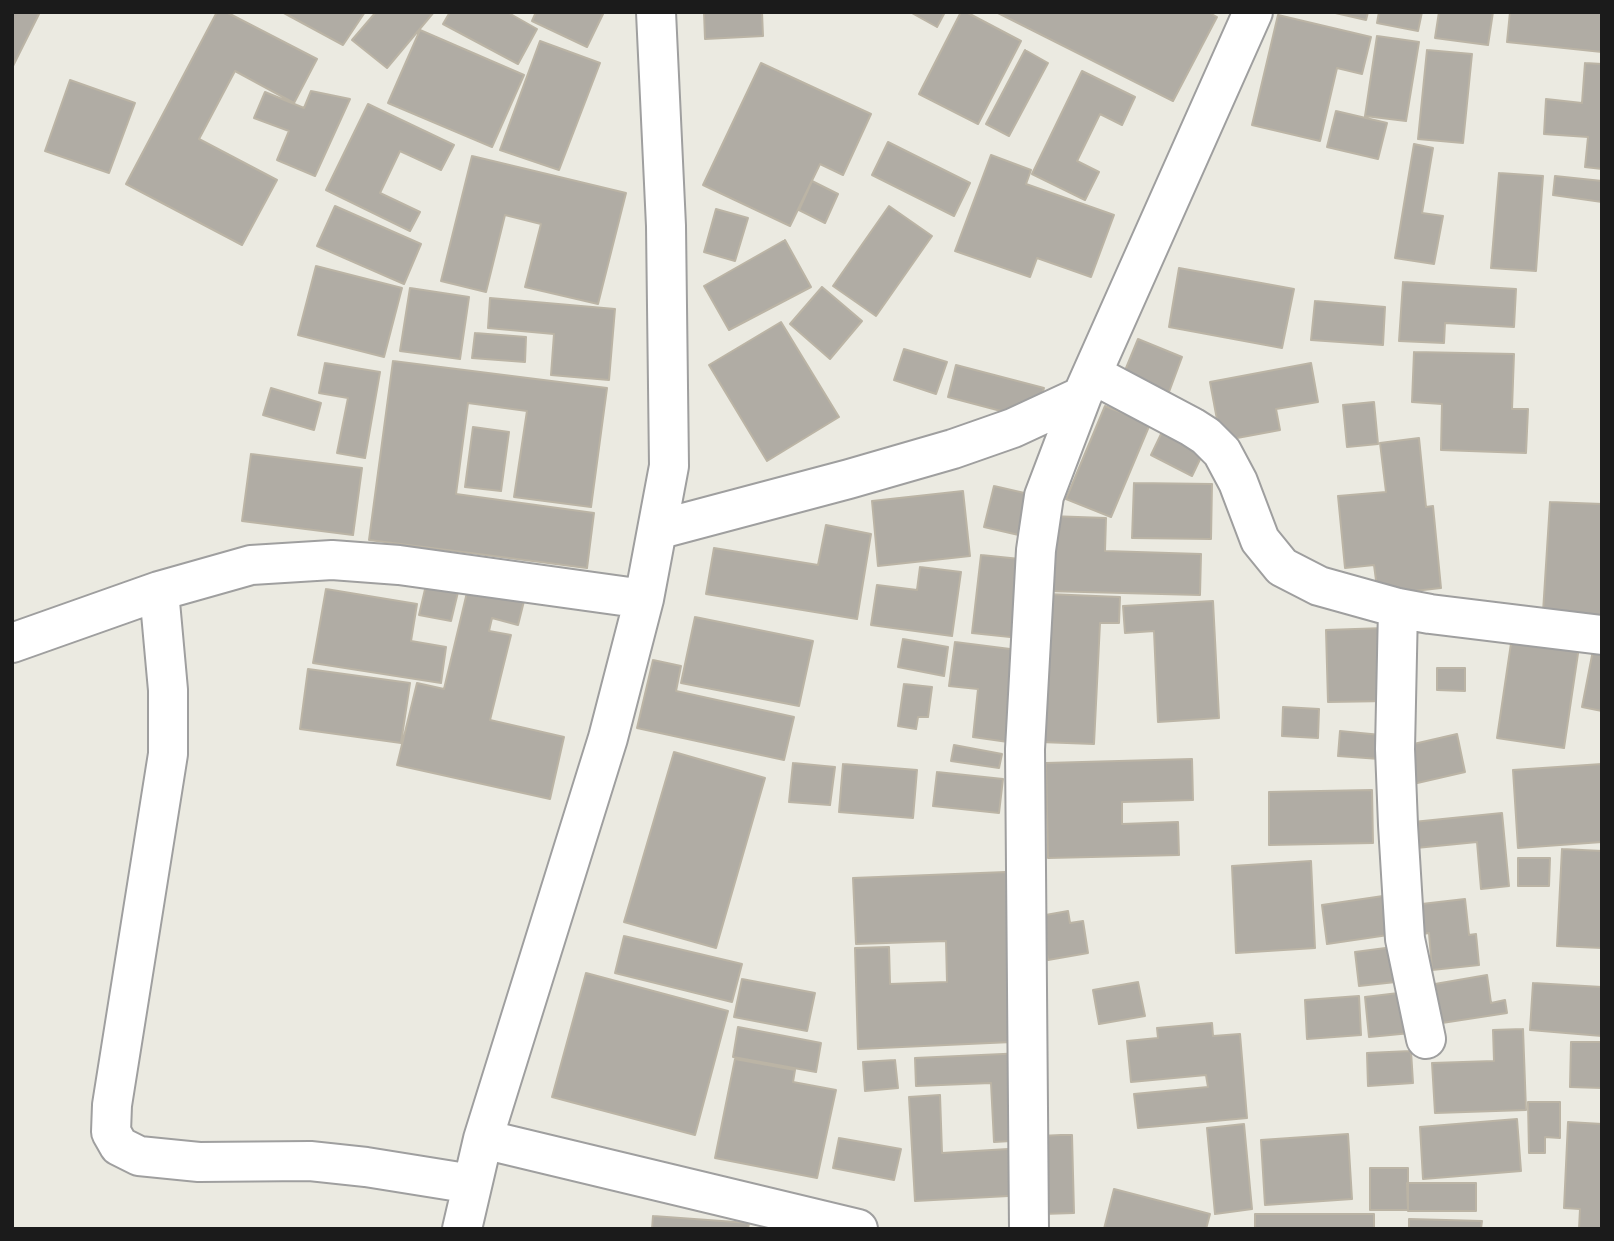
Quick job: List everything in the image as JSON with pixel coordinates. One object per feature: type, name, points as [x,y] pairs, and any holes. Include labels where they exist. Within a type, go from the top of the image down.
[{"type":"street","points":[[462,1229],[483,1139],[608,738],[644,599],[669,466],[666,226],[656,12]]},
{"type":"street","points":[[1029,1229],[1025,748],[1034,573],[1044,496],[1087,385],[1253,12]]},
{"type":"street","points":[[657,530],[953,449],[1013,428],[1087,385]]},
{"type":"street","points":[[1087,385],[1192,427],[1206,436],[1222,452],[1238,482],[1259,540],[1282,567],[1319,586],[1430,614],[1602,635]]},
{"type":"street","points":[[12,643],[159,591],[251,565],[332,559],[399,565],[644,599]]},
{"type":"street","points":[[159,591],[168,690],[168,754],[112,1105],[111,1132],[119,1146],[139,1156],[199,1162],[310,1161],[472,1184]]},
{"type":"street","points":[[1398,608],[1395,749],[1399,848],[1405,939],[1426,1038]]},
{"type":"street","points":[[483,1139],[858,1229]]},
{"type":"building","points":[[12,12],[40,12],[12,68]]},
{"type":"building","points":[[217,12],[226,12],[317,59],[294,103],[235,71],[199,139],[277,180],[242,245],[126,184]]},
{"type":"building","points":[[282,12],[365,12],[343,45]]},
{"type":"building","points":[[376,12],[434,12],[387,68],[352,40]]},
{"type":"building","points":[[450,12],[507,12],[537,29],[518,64],[443,24]]},
{"type":"building","points":[[536,12],[604,12],[587,47],[532,21]]},
{"type":"building","points":[[704,12],[762,12],[763,36],[705,39]]},
{"type":"building","points":[[910,12],[945,12],[937,27]]},
{"type":"building","points":[[961,12],[966,12],[1021,41],[978,124],[919,94]]},
{"type":"building","points":[[996,12],[1208,12],[1217,17],[1173,101]]},
{"type":"building","points":[[1331,12],[1368,12],[1366,20]]},
{"type":"building","points":[[1379,12],[1422,12],[1418,31],[1377,23]]},
{"type":"building","points":[[1439,12],[1493,12],[1488,45],[1435,38]]},
{"type":"building","points":[[1510,12],[1602,12],[1602,52],[1507,42]]},
{"type":"building","points":[[1278,15],[1371,37],[1362,74],[1337,68],[1320,141],[1252,125]]},
{"type":"building","points":[[420,30],[524,75],[492,147],[388,103]]},
{"type":"building","points":[[1377,36],[1419,42],[1406,121],[1365,116]]},
{"type":"building","points":[[540,41],[600,63],[559,170],[500,150]]},
{"type":"building","points":[[1025,50],[1048,63],[1009,136],[986,124]]},
{"type":"building","points":[[1427,50],[1472,54],[1463,143],[1418,139]]},
{"type":"building","points":[[761,63],[871,114],[843,175],[820,164],[790,226],[703,185]]},
{"type":"building","points":[[1585,63],[1602,64],[1602,169],[1585,167],[1588,137],[1544,134],[1546,99],[1582,103]]},
{"type":"building","points":[[1082,71],[1135,97],[1122,125],[1100,114],[1077,161],[1099,172],[1085,200],[1032,174]]},
{"type":"building","points":[[70,80],[135,103],[109,173],[45,151]]},
{"type":"building","points":[[311,91],[350,99],[315,176],[277,160],[289,131],[254,118],[265,92],[304,108]]},
{"type":"building","points":[[368,104],[454,145],[441,170],[400,151],[380,193],[420,212],[410,231],[326,190]]},
{"type":"building","points":[[1336,111],[1387,123],[1378,159],[1327,147]]},
{"type":"building","points":[[888,142],[970,183],[954,216],[872,175]]},
{"type":"building","points":[[1414,144],[1433,148],[1422,213],[1443,216],[1434,264],[1395,258]]},
{"type":"building","points":[[991,155],[1031,170],[1026,184],[1114,215],[1091,277],[1037,258],[1030,277],[955,251]]},
{"type":"building","points":[[472,156],[626,193],[598,304],[525,287],[541,224],[505,215],[486,292],[441,281]]},
{"type":"building","points":[[1499,173],[1543,176],[1536,271],[1491,268]]},
{"type":"building","points":[[1555,176],[1602,181],[1602,202],[1553,195]]},
{"type":"building","points":[[812,181],[838,194],[825,223],[799,210]]},
{"type":"building","points":[[335,206],[421,244],[404,284],[317,246]]},
{"type":"building","points":[[889,206],[932,236],[876,316],[833,286]]},
{"type":"building","points":[[716,209],[748,218],[735,261],[704,252]]},
{"type":"building","points":[[785,240],[811,287],[729,330],[704,286]]},
{"type":"building","points":[[316,266],[402,288],[384,357],[298,335]]},
{"type":"building","points":[[1179,268],[1294,289],[1282,348],[1169,327]]},
{"type":"building","points":[[1403,282],[1516,289],[1514,327],[1445,323],[1444,343],[1399,341]]},
{"type":"building","points":[[822,287],[862,321],[830,359],[790,324]]},
{"type":"building","points":[[410,288],[469,297],[460,359],[400,351]]},
{"type":"building","points":[[490,298],[615,309],[609,380],[551,375],[554,334],[488,328]]},
{"type":"building","points":[[1315,301],[1385,307],[1383,345],[1311,340]]},
{"type":"building","points":[[781,322],[839,417],[767,461],[709,365]]},
{"type":"building","points":[[475,333],[526,337],[525,362],[472,358]]},
{"type":"building","points":[[1138,339],[1182,357],[1169,392],[1124,373]]},
{"type":"building","points":[[904,349],[947,362],[936,394],[894,380]]},
{"type":"building","points":[[1414,352],[1514,354],[1512,409],[1528,409],[1526,453],[1441,450],[1442,404],[1412,402]]},
{"type":"building","points":[[393,361],[607,388],[591,507],[514,497],[527,411],[468,403],[456,494],[594,513],[587,568],[369,540]]},
{"type":"building","points":[[325,363],[380,372],[365,458],[337,453],[348,398],[319,393]]},
{"type":"building","points":[[1311,363],[1318,402],[1276,409],[1280,430],[1221,441],[1210,382]]},
{"type":"building","points":[[956,365],[1044,388],[1035,420],[948,397]]},
{"type":"building","points":[[271,388],[321,403],[314,430],[263,415]]},
{"type":"building","points":[[1374,402],[1378,444],[1347,447],[1343,405]]},
{"type":"building","points":[[1105,406],[1150,424],[1111,517],[1066,499]]},
{"type":"building","points":[[473,427],[509,432],[501,491],[465,487]]},
{"type":"building","points":[[1163,430],[1204,451],[1192,476],[1151,455]]},
{"type":"building","points":[[1419,438],[1426,507],[1433,506],[1441,588],[1378,595],[1374,565],[1345,568],[1338,496],[1386,492],[1380,443]]},
{"type":"building","points":[[251,454],[362,468],[353,535],[242,521]]},
{"type":"building","points":[[1134,483],[1212,484],[1211,539],[1132,538]]},
{"type":"building","points":[[994,486],[1033,495],[1023,536],[984,527]]},
{"type":"building","points":[[963,491],[970,556],[878,566],[872,501]]},
{"type":"building","points":[[1550,502],[1602,504],[1602,616],[1543,612]]},
{"type":"building","points":[[1049,516],[1106,518],[1105,551],[1201,554],[1200,595],[1046,591]]},
{"type":"building","points":[[826,525],[871,534],[857,619],[706,594],[714,548],[818,565]]},
{"type":"building","points":[[981,555],[1030,560],[1020,638],[972,633]]},
{"type":"building","points":[[920,567],[961,572],[952,636],[871,625],[877,585],[917,590]]},
{"type":"building","points":[[469,584],[525,597],[518,625],[492,618],[489,631],[511,635],[490,720],[564,737],[550,799],[397,765],[417,683],[444,689]]},
{"type":"building","points":[[426,585],[458,592],[451,621],[419,615]]},
{"type":"building","points":[[326,589],[417,604],[411,641],[446,647],[441,683],[313,663]]},
{"type":"building","points":[[1047,594],[1120,597],[1119,623],[1100,623],[1094,744],[1040,742]]},
{"type":"building","points":[[1213,601],[1219,718],[1158,722],[1154,631],[1125,633],[1123,606]]},
{"type":"building","points":[[695,617],[813,641],[799,706],[681,683]]},
{"type":"building","points":[[1385,628],[1388,701],[1328,702],[1326,630]]},
{"type":"building","points":[[1513,630],[1580,640],[1564,748],[1497,738]]},
{"type":"building","points":[[903,639],[948,647],[944,676],[898,667]]},
{"type":"building","points":[[1595,640],[1602,641],[1602,711],[1582,707]]},
{"type":"building","points":[[955,642],[1018,650],[1008,742],[973,737],[978,689],[949,686]]},
{"type":"building","points":[[653,660],[681,666],[676,691],[794,717],[784,760],[637,728]]},
{"type":"building","points":[[1437,668],[1465,668],[1465,691],[1437,690]]},
{"type":"building","points":[[308,669],[410,683],[401,743],[300,729]]},
{"type":"building","points":[[904,684],[932,687],[928,717],[918,717],[916,729],[898,726]]},
{"type":"building","points":[[1283,707],[1319,709],[1318,738],[1282,736]]},
{"type":"building","points":[[1340,731],[1381,735],[1380,759],[1338,756]]},
{"type":"building","points":[[1457,734],[1465,772],[1413,784],[1405,746]]},
{"type":"building","points":[[954,745],[1002,754],[999,768],[951,761]]},
{"type":"building","points":[[674,752],[765,778],[716,948],[624,922]]},
{"type":"building","points":[[1192,759],[1193,800],[1122,802],[1122,824],[1178,822],[1179,855],[1048,858],[1046,763]]},
{"type":"building","points":[[793,763],[835,767],[830,805],[789,802]]},
{"type":"building","points":[[843,764],[917,770],[913,818],[839,812]]},
{"type":"building","points":[[1602,764],[1602,842],[1518,848],[1513,770]]},
{"type":"building","points":[[937,772],[1003,779],[999,813],[933,806]]},
{"type":"building","points":[[1372,790],[1373,843],[1269,845],[1269,792]]},
{"type":"building","points":[[1502,813],[1509,886],[1481,889],[1477,842],[1416,848],[1413,822]]},
{"type":"building","points":[[1562,849],[1602,851],[1602,948],[1557,946]]},
{"type":"building","points":[[1518,858],[1550,858],[1549,886],[1518,886]]},
{"type":"building","points":[[1311,861],[1315,948],[1236,953],[1232,866]]},
{"type":"building","points":[[1006,872],[1012,1042],[858,1049],[855,948],[889,947],[890,984],[947,982],[946,941],[856,944],[853,878]]},
{"type":"building","points":[[1383,896],[1388,935],[1327,944],[1322,905]]},
{"type":"building","points":[[1465,899],[1469,935],[1476,934],[1479,965],[1432,970],[1429,933],[1416,935],[1413,905]]},
{"type":"building","points":[[1068,911],[1070,923],[1083,921],[1088,953],[1048,960],[1040,916]]},
{"type":"building","points":[[624,936],[742,964],[732,1002],[615,973]]},
{"type":"building","points":[[1401,946],[1405,981],[1359,986],[1355,952]]},
{"type":"building","points":[[586,973],[728,1011],[695,1135],[552,1097]]},
{"type":"building","points":[[1487,975],[1491,1003],[1505,1000],[1507,1013],[1442,1023],[1435,984]]},
{"type":"building","points":[[742,979],[815,993],[807,1031],[734,1017]]},
{"type":"building","points":[[1138,982],[1145,1016],[1099,1024],[1093,990]]},
{"type":"building","points":[[1533,983],[1602,987],[1602,1036],[1530,1030]]},
{"type":"building","points":[[1407,992],[1411,1033],[1369,1037],[1365,997]]},
{"type":"building","points":[[1359,996],[1361,1035],[1307,1039],[1305,1000]]},
{"type":"building","points":[[1212,1023],[1213,1036],[1240,1034],[1247,1118],[1138,1128],[1134,1094],[1208,1087],[1206,1075],[1131,1082],[1127,1041],[1158,1038],[1157,1028]]},
{"type":"building","points":[[738,1027],[821,1043],[816,1072],[733,1057]]},
{"type":"building","points":[[1523,1029],[1526,1110],[1435,1113],[1432,1063],[1494,1061],[1493,1030]]},
{"type":"building","points":[[1571,1042],[1602,1042],[1602,1088],[1570,1087]]},
{"type":"building","points":[[1411,1051],[1413,1083],[1368,1086],[1367,1053]]},
{"type":"building","points":[[1025,1053],[1028,1140],[994,1142],[991,1083],[916,1086],[915,1058]]},
{"type":"building","points":[[735,1059],[795,1070],[793,1082],[836,1090],[817,1178],[715,1158]]},
{"type":"building","points":[[895,1060],[898,1088],[865,1091],[863,1062]]},
{"type":"building","points":[[940,1095],[942,1153],[1025,1148],[1027,1195],[915,1201],[909,1097]]},
{"type":"building","points":[[1528,1102],[1560,1102],[1560,1138],[1545,1137],[1545,1153],[1529,1153]]},
{"type":"building","points":[[1517,1119],[1521,1171],[1423,1179],[1420,1127]]},
{"type":"building","points":[[1568,1122],[1602,1124],[1602,1229],[1579,1229],[1580,1209],[1564,1208]]},
{"type":"building","points":[[1244,1124],[1252,1209],[1215,1214],[1207,1128]]},
{"type":"building","points":[[1348,1134],[1352,1199],[1265,1205],[1261,1140]]},
{"type":"building","points":[[1072,1135],[1074,1213],[1042,1214],[1040,1136]]},
{"type":"building","points":[[839,1138],[901,1149],[894,1180],[833,1168]]},
{"type":"building","points":[[1370,1168],[1408,1168],[1408,1210],[1370,1210]]},
{"type":"building","points":[[1407,1183],[1476,1183],[1476,1211],[1408,1211]]},
{"type":"building","points":[[1114,1189],[1210,1214],[1206,1229],[1104,1229]]},
{"type":"building","points":[[1255,1214],[1374,1214],[1374,1229],[1255,1229]]},
{"type":"building","points":[[653,1216],[749,1223],[748,1229],[652,1229]]},
{"type":"building","points":[[1409,1219],[1482,1221],[1481,1229],[1409,1229]]}]
